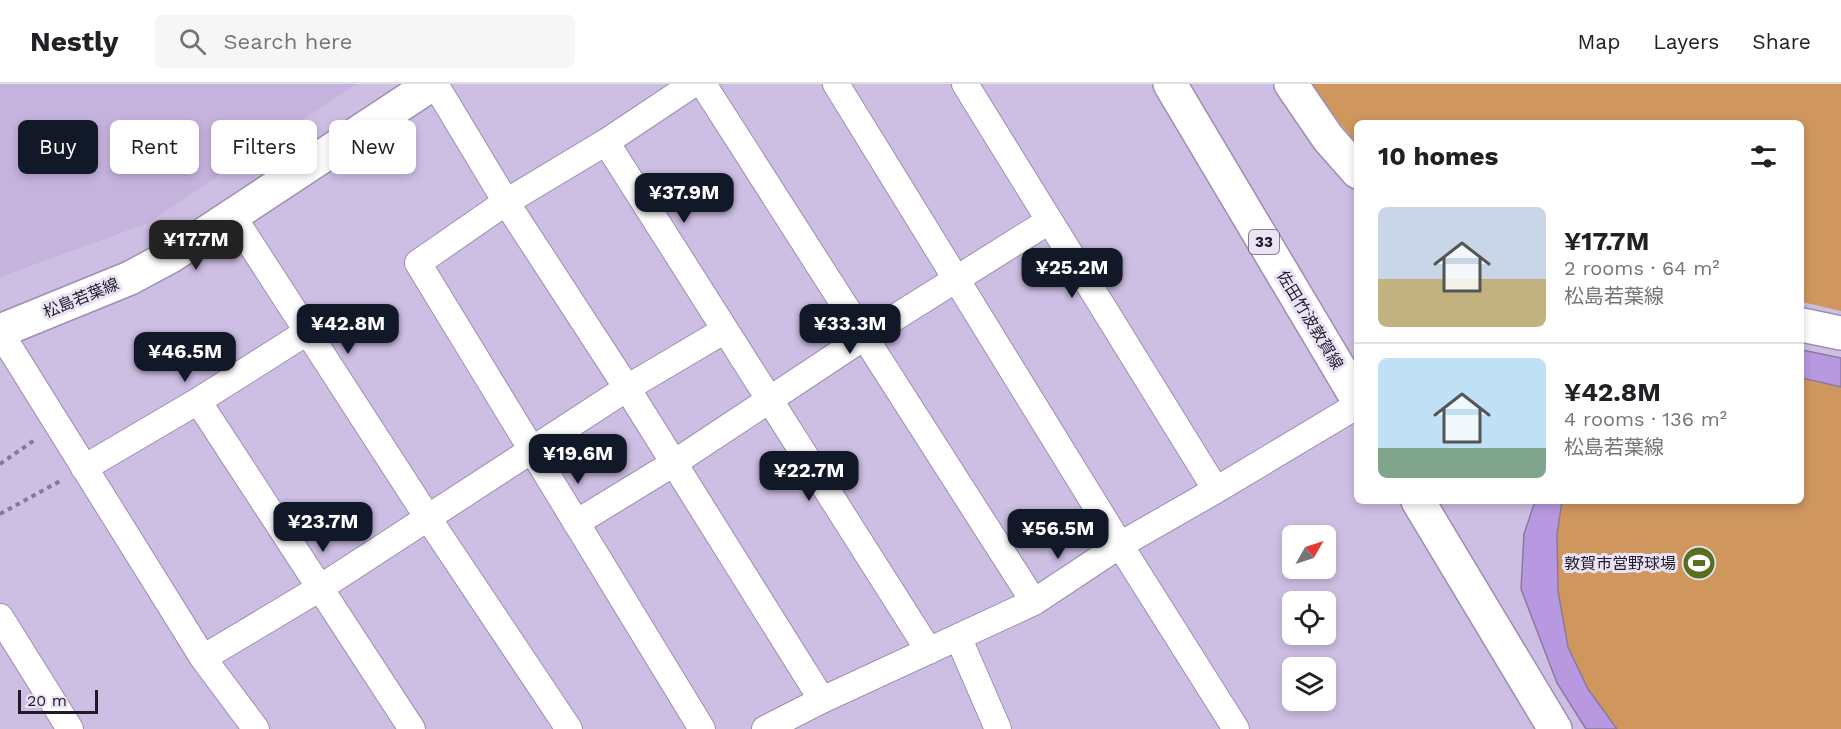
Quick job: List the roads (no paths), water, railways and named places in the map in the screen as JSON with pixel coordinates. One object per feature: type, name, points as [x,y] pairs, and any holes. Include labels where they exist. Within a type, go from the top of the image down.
[{"type":"main road","name":"松島若葉線","points":[[0,332],[130,278],[171,256],[433,84]]},
{"type":"main road","name":"佐田竹波敦賀線","points":[[1170,84],[1354,393]]},
{"type":"main road","points":[[1291,84],[1328,138],[1354,167]]},
{"type":"main road","points":[[1804,325],[1841,333]]},
{"type":"main road","points":[[1420,504],[1555,729]]},
{"type":"street","points":[[433,84],[822,700]]},
{"type":"street","points":[[693,84],[606,142],[506,202],[418,263],[702,729]]},
{"type":"street","points":[[702,84],[1034,602]]},
{"type":"street","points":[[836,84],[1236,729]]},
{"type":"street","points":[[965,84],[1216,490]]},
{"type":"street","points":[[606,142],[929,651]]},
{"type":"street","points":[[232,215],[428,519],[569,729]]},
{"type":"street","points":[[576,523],[674,463],[864,337],[1049,221]]},
{"type":"street","points":[[203,658],[320,588],[627,388],[725,330]]},
{"type":"street","points":[[0,332],[203,658],[256,729]]},
{"type":"street","points":[[84,468],[307,332]]},
{"type":"street","points":[[198,400],[412,729]]},
{"type":"street","points":[[765,729],[795,723],[822,700],[959,639],[1034,602],[1120,545],[1354,407]]},
{"type":"street","points":[[0,617],[70,729]]},
{"type":"street","points":[[959,639],[998,729]]},
{"type":"place","name":"敦賀市営野球場","points":[[1699,563]]}]
